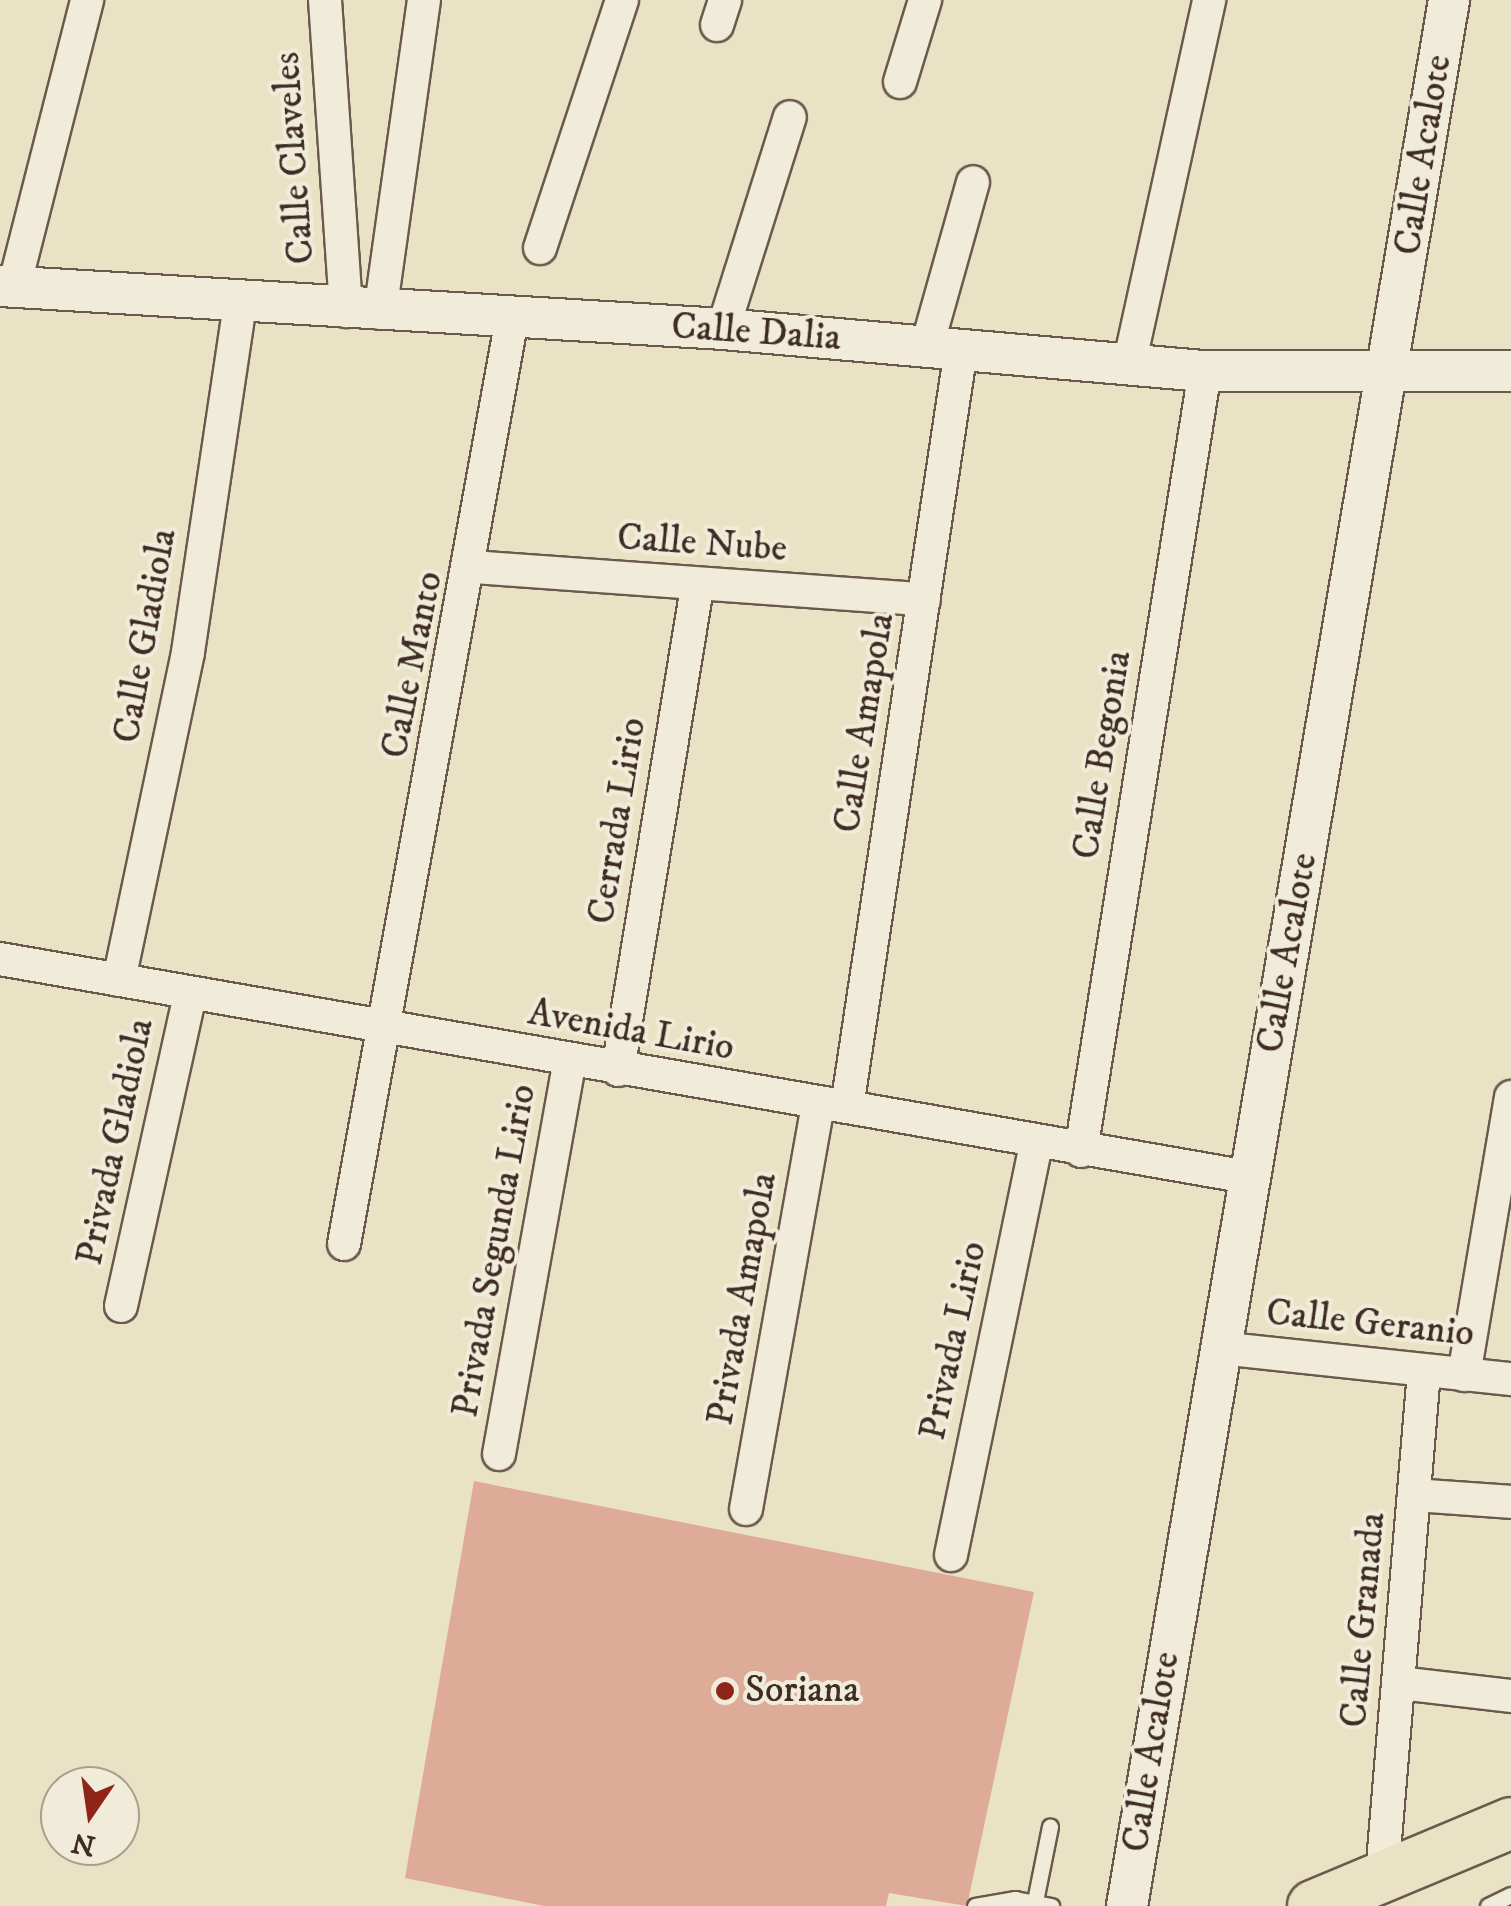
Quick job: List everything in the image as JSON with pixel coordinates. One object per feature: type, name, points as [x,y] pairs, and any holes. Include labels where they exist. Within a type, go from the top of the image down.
[{"type":"main road","points":[[1312,1906],[1511,1823]]},
{"type":"street","points":[[7,286],[87,0]]},
{"type":"street","name":"Calle Claveles","points":[[324,0],[363,312]]},
{"type":"street","points":[[363,312],[424,0]]},
{"type":"street","points":[[540,248],[622,0]]},
{"type":"street","points":[[900,82],[925,0]]},
{"type":"street","points":[[1129,365],[1209,0]]},
{"type":"street","name":"Calle Acalote","points":[[1126,1906],[1449,0]]},
{"type":"street","points":[[723,330],[790,118]]},
{"type":"street","points":[[944,348],[974,182]]},
{"type":"street","name":"Calle Dalia","points":[[7,286],[363,312],[723,330],[1205,371],[1511,371]]},
{"type":"street","name":"Calle Gladiola","points":[[119,980],[188,652],[240,304]]},
{"type":"street","name":"Calle Manto","points":[[344,1244],[473,566],[512,319]]},
{"type":"street","name":"Calle Amapola","points":[[833,1105],[924,598],[944,348]]},
{"type":"street","name":"Calle Begonia","points":[[1081,1152],[1205,371]]},
{"type":"street","name":"Calle Nube","points":[[473,566],[698,585],[924,598]]},
{"type":"street","name":"Cerrada Lirio","points":[[618,1070],[698,585]]},
{"type":"street","name":"Avenida Lirio","points":[[1,964],[384,1025],[569,1063],[1248,1177]]},
{"type":"street","name":"Privada Gladiola","points":[[120,1306],[190,995]]},
{"type":"street","name":"Privada Segunda Lirio","points":[[499,1454],[569,1063]]},
{"type":"street","points":[[1464,1374],[1511,1097]]},
{"type":"street","name":"Privada Amapola","points":[[746,1509],[833,1105]]},
{"type":"street","name":"Privada Lirio","points":[[950,1555],[1036,1144]]},
{"type":"street","name":"Calle Geranio","points":[[1220,1348],[1511,1379]]},
{"type":"street","name":"Calle Granada","points":[[1382,1876],[1424,1372]]},
{"type":"street","points":[[1414,1495],[1511,1502]]},
{"type":"street","points":[[1398,1683],[1511,1696]]},
{"type":"lane","points":[[975,1906],[1040,1905],[1050,1828]]},
{"type":"lane","points":[[1488,1906],[1511,1895]]},
{"type":"building","name":"Soriana","points":[[474,1481],[1034,1592],[967,1906],[889,1893],[886,1906],[544,1906],[405,1878]]},
{"type":"place","name":"Soriana","points":[[725,1691]]}]
